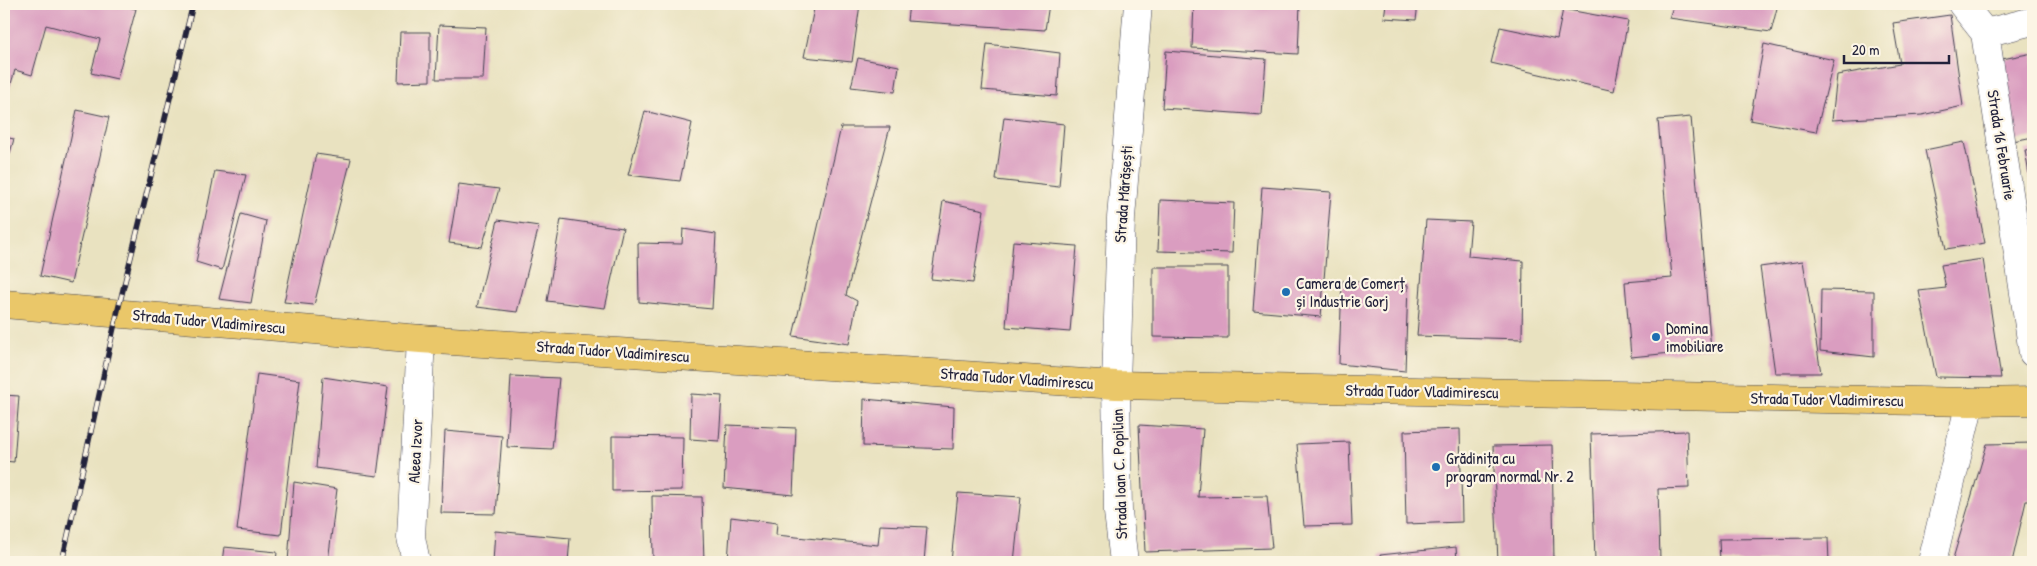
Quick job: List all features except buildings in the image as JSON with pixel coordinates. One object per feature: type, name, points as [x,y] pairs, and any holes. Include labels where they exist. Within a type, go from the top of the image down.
[{"type":"main road","name":"Strada Tudor Vladimirescu","points":[[4,304],[420,339],[1116,385],[1970,402],[2033,401]]},
{"type":"street","name":"Strada Mărășești","points":[[1116,385],[1121,218],[1138,4]]},
{"type":"street","name":"Strada 16 Februarie","points":[[1962,4],[1985,33],[2033,353]]},
{"type":"street","points":[[1985,33],[2033,21]]},
{"type":"street","name":"Aleea Izvor","points":[[416,562],[411,537],[420,339]]},
{"type":"street","name":"Strada Ioan C. Popilian","points":[[1116,385],[1118,512],[1124,562]]},
{"type":"street","points":[[1932,562],[1970,402]]},
{"type":"railway","points":[[62,562],[117,314],[193,4]]},
{"type":"place","name":"Camera de Comerț și Industrie Gorj","points":[[1286,292]]},
{"type":"place","name":"Domina imobiliare","points":[[1656,337]]},
{"type":"place","name":"Grădinița cu program normal Nr. 2","points":[[1436,467]]}]
